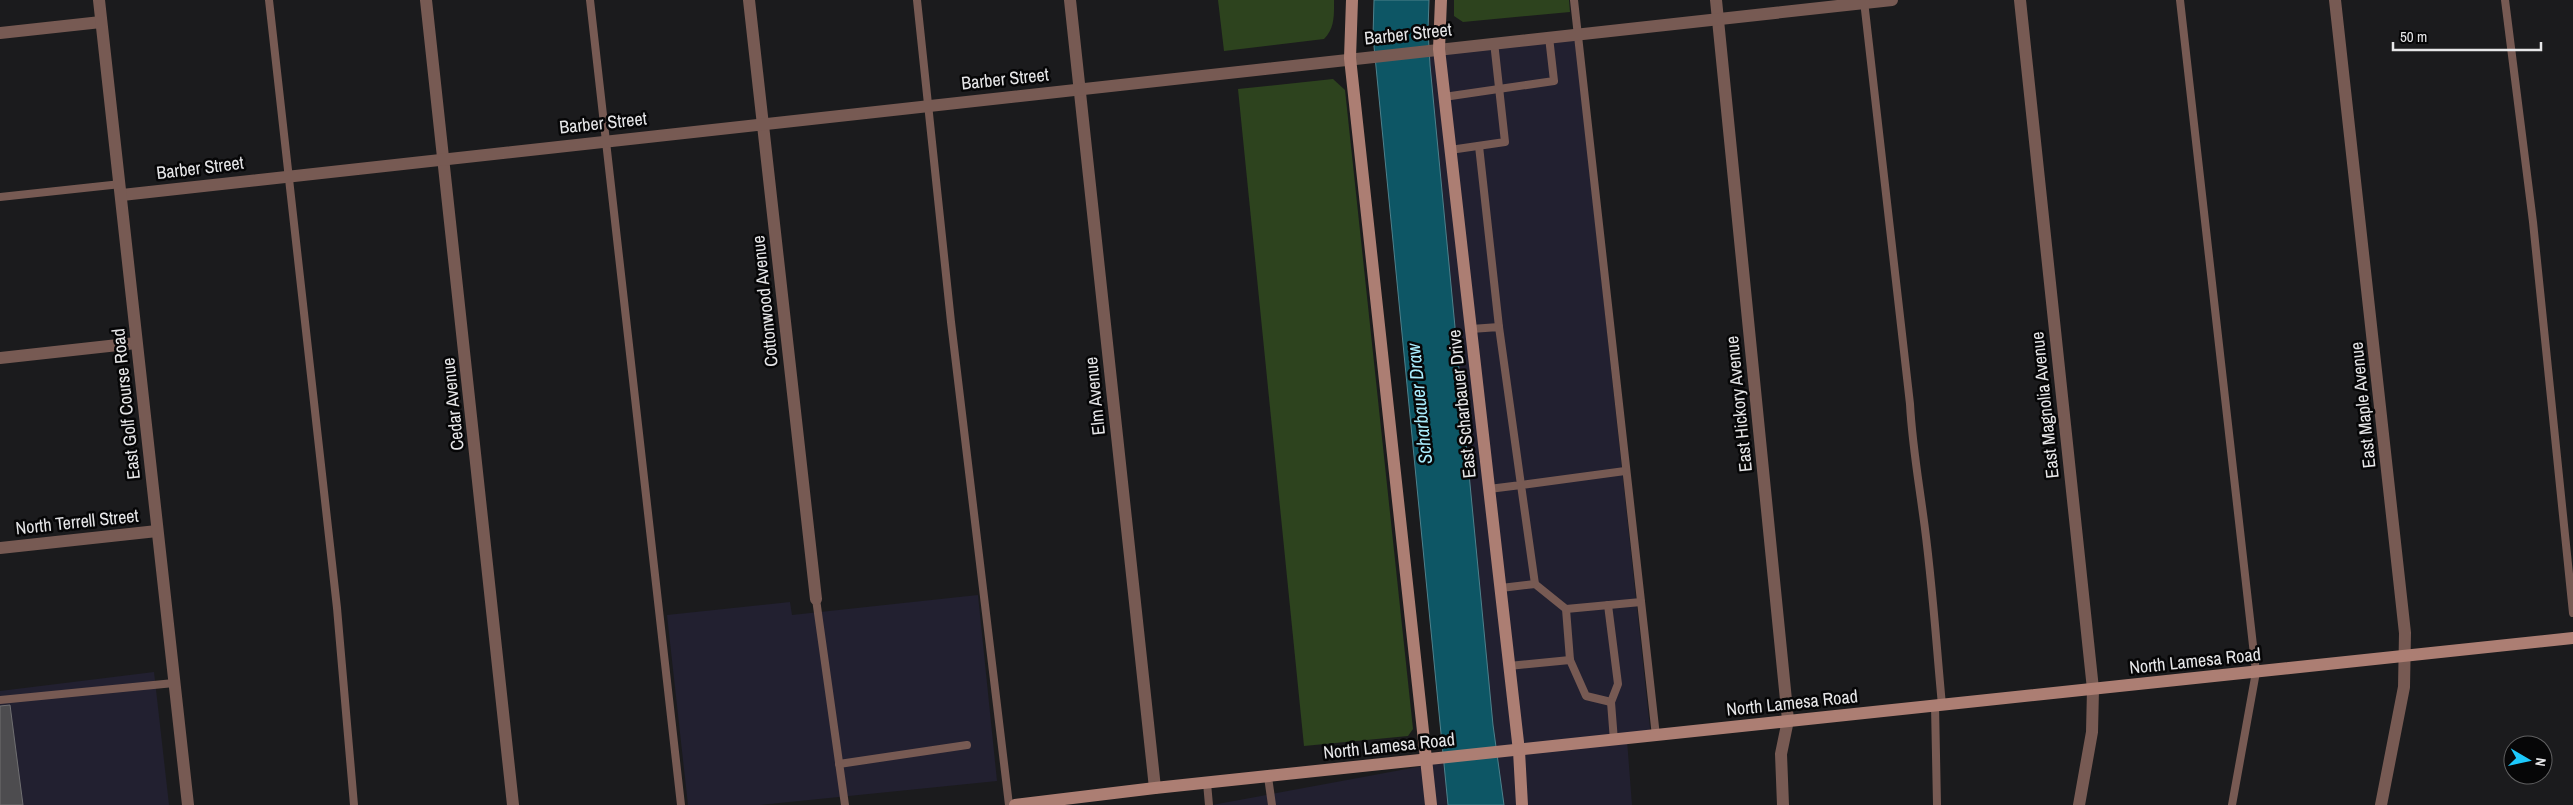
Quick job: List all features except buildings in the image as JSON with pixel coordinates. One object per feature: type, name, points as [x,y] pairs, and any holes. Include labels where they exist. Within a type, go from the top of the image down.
[{"type":"main road","points":[[1352,0],[1350,58],[1430,760],[1431,805]]},
{"type":"main road","name":"East Scharbauer Drive","points":[[1441,0],[1439,49],[1501,588],[1522,805]]},
{"type":"main road","name":"North Lamesa Road","points":[[1014,805],[1086,801],[1155,788],[1614,741],[1788,720],[2573,638]]},
{"type":"street","name":"East Golf Course Road","points":[[99,0],[122,189],[136,343],[188,805]]},
{"type":"street","name":"Cedar Avenue","points":[[426,0],[513,805]]},
{"type":"street","name":"Cottonwood Avenue","points":[[749,0],[816,599]]},
{"type":"street","name":"Elm Avenue","points":[[1070,0],[1155,788]]},
{"type":"street","name":"East Hickory Avenue","points":[[1716,0],[1788,720],[1781,754],[1782,805]]},
{"type":"street","name":"Barber Street","points":[[122,189],[290,175],[1892,0]]},
{"type":"street","name":"East Magnolia Avenue","points":[[2020,0],[2093,689],[2092,732],[2080,805]]},
{"type":"street","name":"East Maple Avenue","points":[[2335,0],[2406,634],[2404,687],[2381,805]]},
{"type":"street","points":[[0,33],[102,22]]},
{"type":"street","points":[[0,358],[136,343]]},
{"type":"street","name":"North Terrell Street","points":[[0,548],[157,531]]},
{"type":"lane","points":[[269,0],[337,608],[354,805]]},
{"type":"lane","points":[[590,0],[681,805]]},
{"type":"lane","points":[[917,0],[1009,805]]},
{"type":"lane","points":[[1574,0],[1656,736]]},
{"type":"lane","points":[[2180,0],[2256,672],[2232,805]]},
{"type":"lane","points":[[2505,0],[2535,242],[2573,613]]},
{"type":"lane","points":[[1864,2],[1910,404],[1913,454],[1923,514],[1932,592],[1938,705],[1937,805]]},
{"type":"lane","points":[[1444,97],[1500,91],[1554,81],[1549,37]]},
{"type":"lane","points":[[1450,150],[1506,142],[1494,42]]},
{"type":"lane","points":[[1479,146],[1499,327],[1535,584],[1566,609],[1640,602]]},
{"type":"lane","points":[[0,197],[122,189]]},
{"type":"lane","points":[[1471,330],[1499,327]]},
{"type":"lane","points":[[1489,489],[1625,471]]},
{"type":"lane","points":[[1501,588],[1535,584]]},
{"type":"lane","points":[[816,599],[845,805]]},
{"type":"lane","points":[[1608,605],[1618,684],[1610,702],[1614,741]]},
{"type":"lane","points":[[1566,609],[1570,660],[1586,696],[1610,702]]},
{"type":"lane","points":[[1509,666],[1570,660]]},
{"type":"lane","points":[[0,700],[174,682]]},
{"type":"lane","points":[[839,764],[967,745]]},
{"type":"lane","points":[[1268,777],[1272,805]]},
{"type":"lane","points":[[1207,783],[1209,805]]},
{"type":"shaded area","points":[[1575,36],[1651,737],[1627,740],[1632,805],[1212,805],[1466,758],[1396,55]]},
{"type":"shaded area","points":[[978,595],[997,781],[760,805],[688,805],[667,615],[790,602],[792,615]]},
{"type":"shaded area","points":[[154,672],[169,805],[0,805],[0,691]]},
{"type":"green space","points":[[1218,0],[1334,0],[1333,21],[1328,35],[1324,39],[1224,51]]},
{"type":"green space","points":[[1454,0],[1569,0],[1570,12],[1463,22],[1454,16]]},
{"type":"green space","points":[[1333,79],[1345,90],[1413,729],[1408,736],[1304,746],[1238,89]]},
{"type":"water","name":"Scharbauer Draw","points":[[1374,0],[1429,0],[1430,65],[1493,725],[1504,805],[1448,805],[1373,36]]}]
